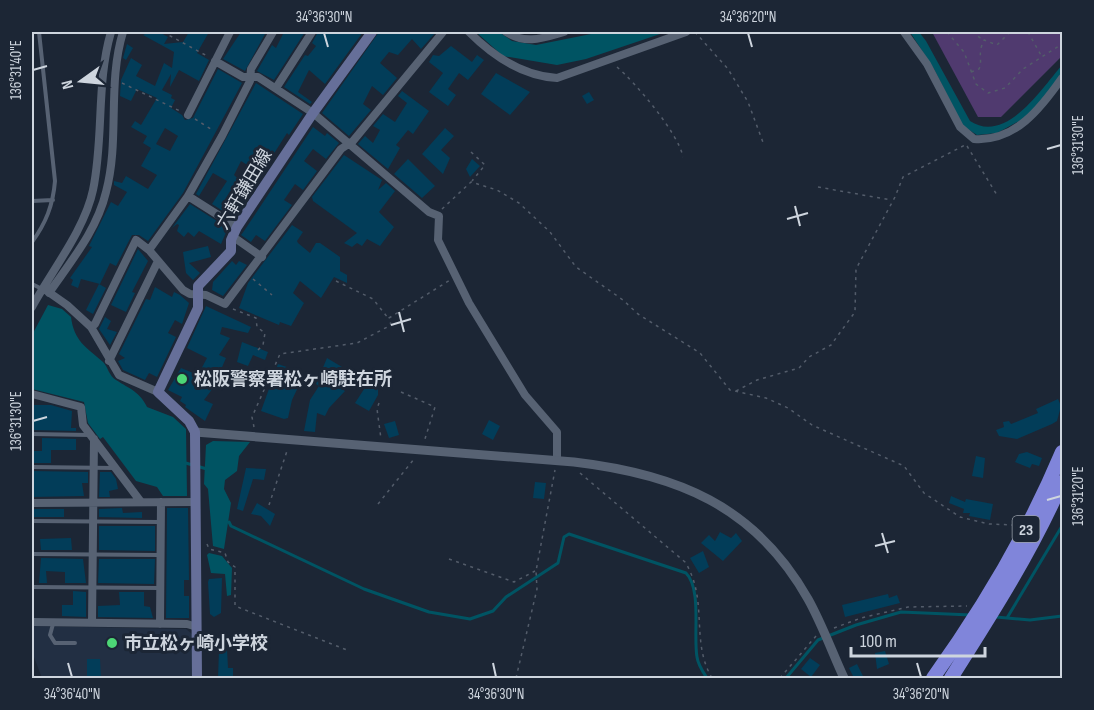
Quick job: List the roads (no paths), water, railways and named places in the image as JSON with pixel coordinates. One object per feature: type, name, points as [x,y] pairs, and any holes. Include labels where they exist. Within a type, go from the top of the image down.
[{"type":"highway","name":"23","points":[[951,678],[1046,489],[1062,452]]},
{"type":"highway","name":"23","points":[[933,678],[983,611],[1049,513],[1062,482]]},
{"type":"main road","name":"六軒鎌田線","points":[[158,392],[198,308],[198,286],[231,251],[235,231],[313,112],[372,32]]},
{"type":"main road","points":[[158,392],[189,421],[194,436],[198,533],[197,678]]},
{"type":"street","points":[[46,291],[85,214],[93,192],[103,68],[111,32]]},
{"type":"street","points":[[32,307],[89,234],[104,201],[110,166],[113,78],[123,32]]},
{"type":"street","points":[[188,115],[230,32]]},
{"type":"street","points":[[149,250],[188,196],[222,136],[250,77],[251,69],[273,32]]},
{"type":"street","points":[[276,88],[312,32]]},
{"type":"street","points":[[91,327],[95,324],[136,240],[149,250],[183,290],[197,295],[206,295],[225,304],[347,143],[353,141],[443,32]]},
{"type":"street","points":[[469,32],[501,60],[544,77],[557,78],[686,32]]},
{"type":"street","points":[[506,32],[515,38],[531,41],[564,32]]},
{"type":"street","points":[[904,32],[927,64],[960,127],[974,139],[993,139],[1019,127],[1036,113],[1062,78]]},
{"type":"street","points":[[215,61],[243,77],[258,77],[313,112],[429,212],[439,216],[438,240],[469,303],[525,395],[557,432],[559,450],[557,460]]},
{"type":"street","points":[[188,196],[235,231],[262,257]]},
{"type":"street","points":[[109,361],[158,261]]},
{"type":"street","points":[[46,291],[91,327],[119,375],[158,392]]},
{"type":"street","points":[[32,394],[81,407],[82,425],[141,502]]},
{"type":"street","points":[[194,436],[291,438],[557,460],[631,469],[670,481],[709,499],[735,516],[786,565],[809,602],[844,678]]},
{"type":"street","points":[[92,437],[92,623]]},
{"type":"street","points":[[32,503],[161,502],[196,498]]},
{"type":"street","points":[[160,624],[161,502]]},
{"type":"street","points":[[32,622],[187,624],[197,627]]},
{"type":"lane","points":[[32,242],[44,226],[53,200],[55,181],[39,32]]},
{"type":"lane","points":[[32,201],[53,200]]},
{"type":"lane","points":[[32,284],[46,291]]},
{"type":"lane","points":[[32,434],[92,437]]},
{"type":"lane","points":[[32,467],[116,468]]},
{"type":"lane","points":[[32,522],[160,522]]},
{"type":"lane","points":[[32,554],[160,555]]},
{"type":"lane","points":[[32,587],[160,588]]},
{"type":"lane","points":[[54,623],[50,635],[55,643],[75,643]]},
{"type":"waterway","points":[[182,462],[207,469]]},
{"type":"waterway","points":[[229,522],[231,526],[364,589],[429,612],[470,619],[493,611],[506,597],[558,563],[564,537],[569,534],[686,573],[694,590],[698,660],[707,678]]},
{"type":"waterway","points":[[1007,618],[1062,526]]},
{"type":"waterway","points":[[786,678],[818,640],[856,625],[901,612],[971,615]]},
{"type":"waterway","points":[[996,617],[1030,620],[1062,616]]},
{"type":"place","name":"松阪警察署松ヶ崎駐在所","points":[[182,379]]},
{"type":"place","name":"市立松ヶ崎小学校","points":[[112,643]]}]
